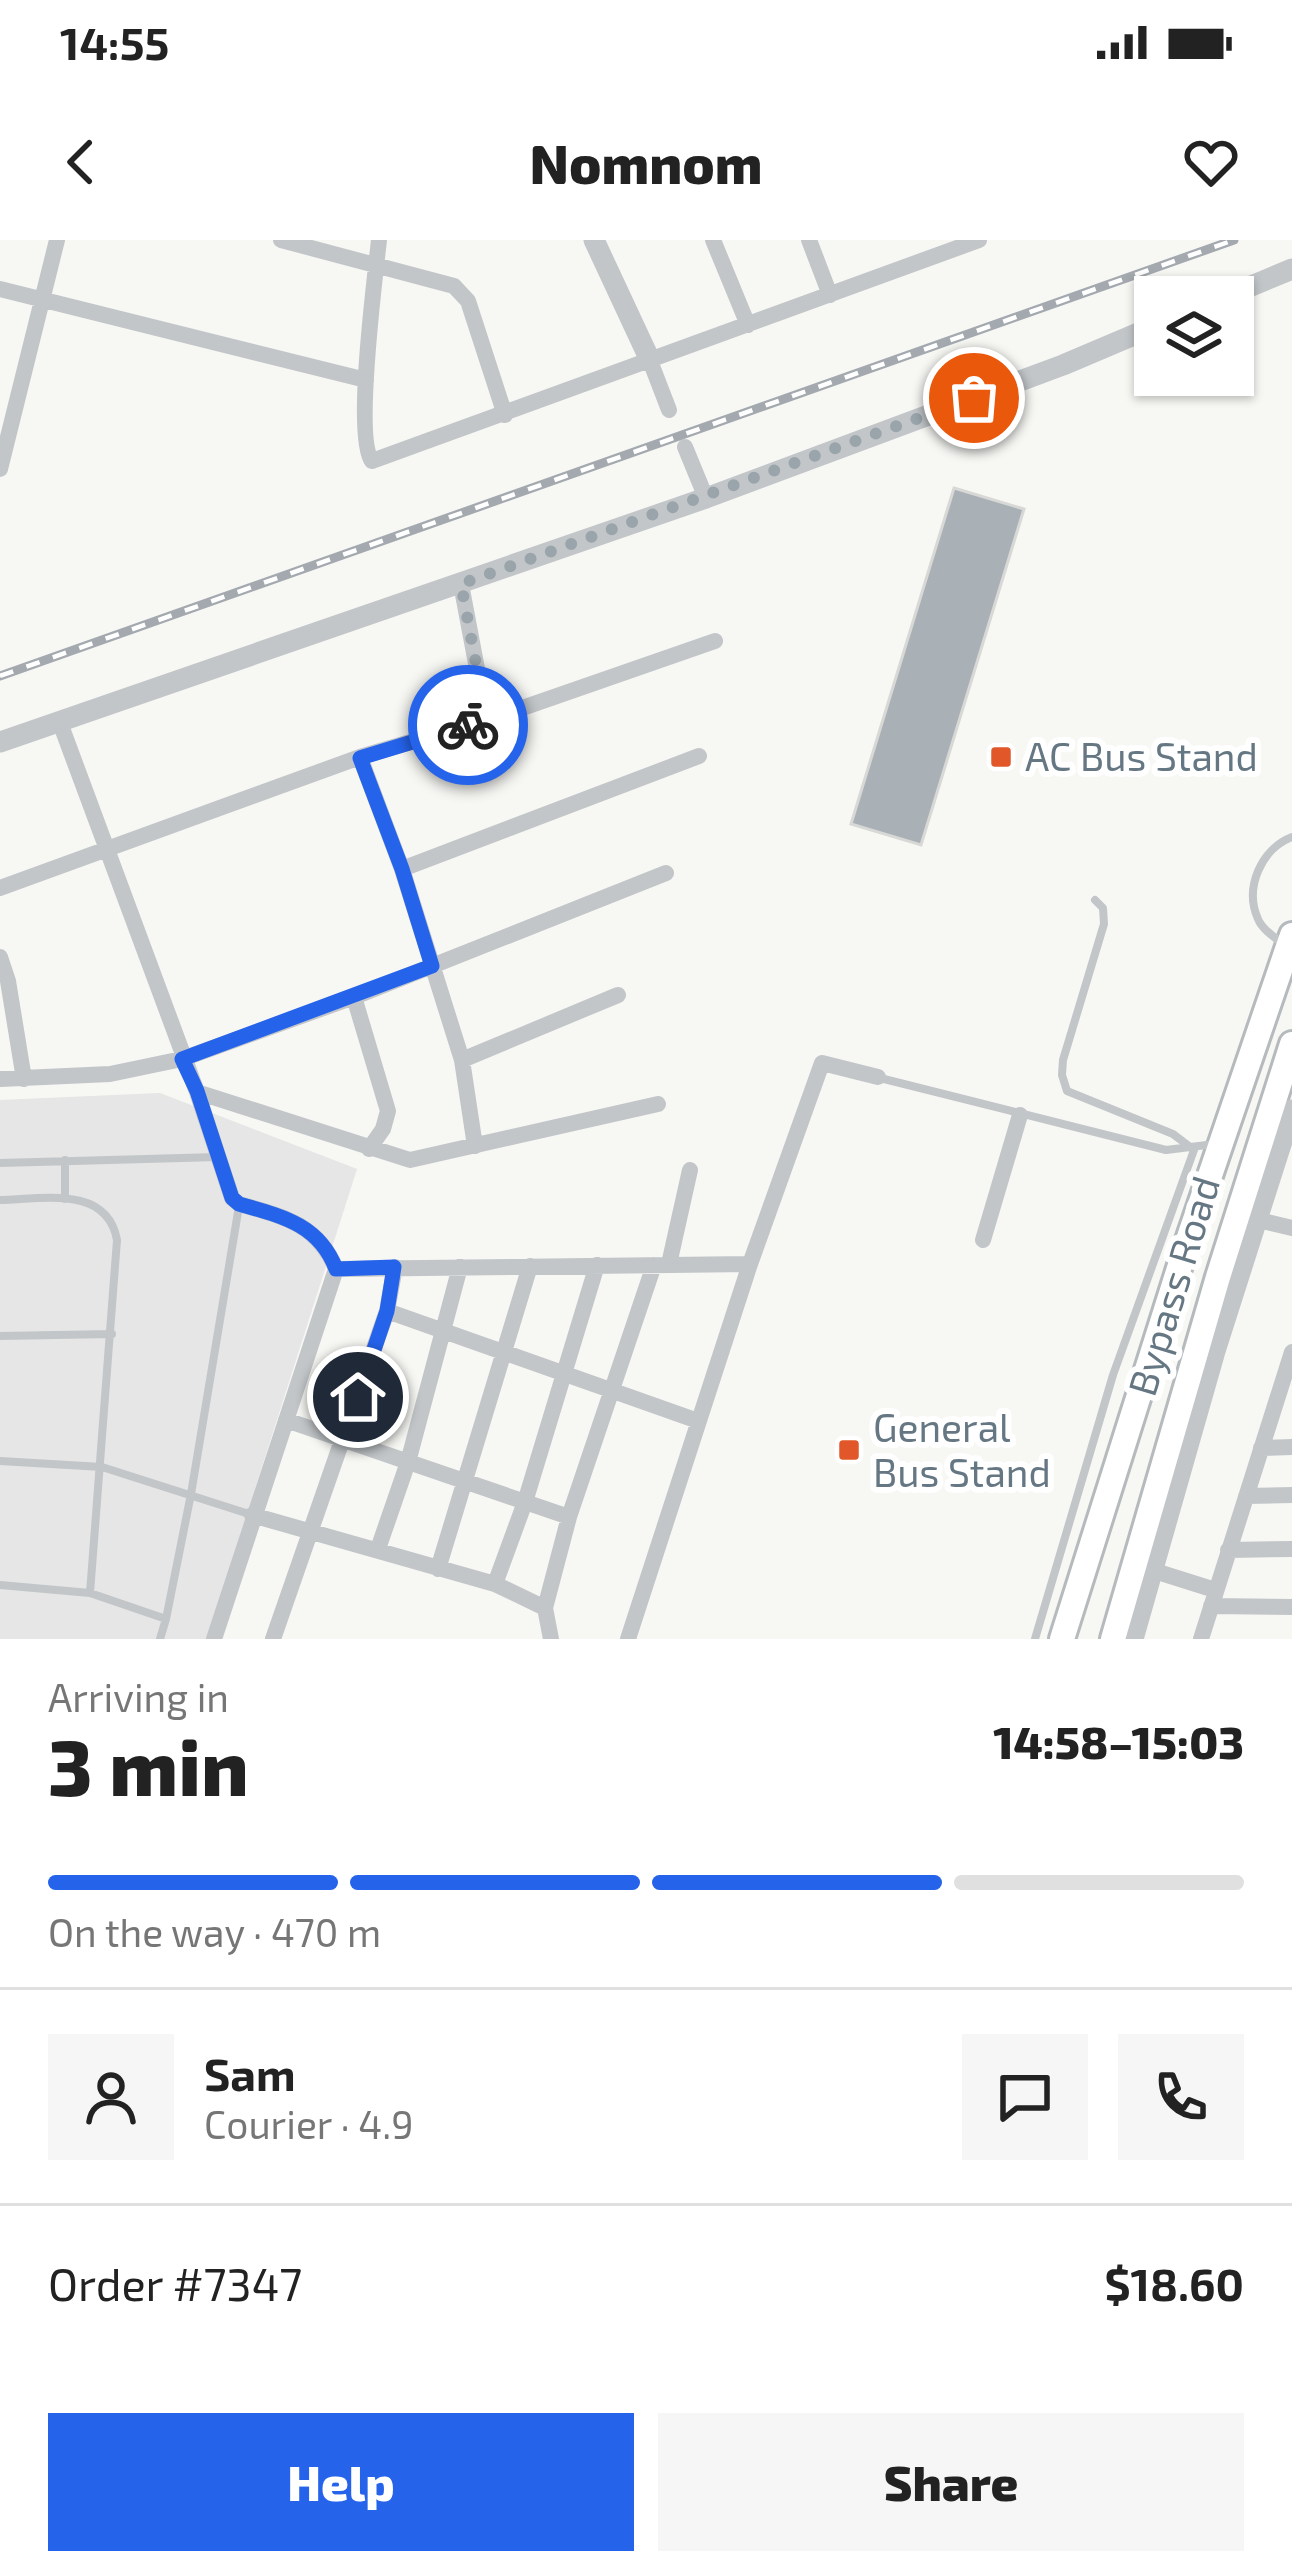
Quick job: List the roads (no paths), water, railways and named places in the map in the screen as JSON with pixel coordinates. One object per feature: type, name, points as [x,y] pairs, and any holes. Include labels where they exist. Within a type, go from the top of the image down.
[{"type":"main road","name":"Bypass Road","points":[[1062,1639],[1219,1143],[1290,940]]},
{"type":"main road","points":[[1113,1639],[1143,1567],[1287,1100],[1292,1044]]},
{"type":"street","points":[[0,469],[58,240]]},
{"type":"street","points":[[280,240],[454,286],[468,301],[505,415]]},
{"type":"street","points":[[379,240],[366,380],[365,450],[372,461],[980,240]]},
{"type":"street","points":[[594,240],[669,410]]},
{"type":"street","points":[[713,240],[748,325]]},
{"type":"street","points":[[809,240],[830,295]]},
{"type":"street","points":[[1254,285],[1292,269]]},
{"type":"street","points":[[0,289],[366,380]]},
{"type":"street","points":[[0,742],[706,498],[1134,335]]},
{"type":"street","points":[[686,447],[706,498]]},
{"type":"street","points":[[461,584],[484,706],[505,714]]},
{"type":"street","points":[[0,888],[360,758],[715,641]]},
{"type":"street","points":[[59,719],[197,1091],[227,1188],[239,1204],[308,1229],[329,1252],[336,1269],[214,1639]]},
{"type":"street","points":[[402,869],[698,756]]},
{"type":"street","points":[[360,758],[402,869],[462,1060],[475,1146]]},
{"type":"street","points":[[0,1079],[110,1074],[182,1059],[666,873]]},
{"type":"street","points":[[0,957],[24,1079]]},
{"type":"street","points":[[462,1060],[617,994]]},
{"type":"street","points":[[353,997],[387,1099],[387,1120],[369,1149]]},
{"type":"street","points":[[628,1639],[750,1264],[822,1063],[878,1078]]},
{"type":"street","points":[[197,1091],[410,1160],[658,1104]]},
{"type":"street","points":[[982,1240],[1020,1115]]},
{"type":"street","points":[[551,1639],[545,1608],[569,1516],[610,1390],[662,1265],[691,1170]]},
{"type":"street","points":[[1249,1217],[1292,1228]]},
{"type":"street","points":[[336,1269],[750,1264]]},
{"type":"street","points":[[496,1584],[597,1265]]},
{"type":"street","points":[[439,1569],[530,1266]]},
{"type":"street","points":[[273,1639],[387,1311],[394,1267]]},
{"type":"street","points":[[378,1549],[446,1332],[460,1267]]},
{"type":"street","points":[[387,1311],[698,1420]]},
{"type":"street","points":[[1201,1639],[1261,1448],[1284,1399],[1292,1352]]},
{"type":"street","points":[[286,1420],[569,1516]]},
{"type":"street","points":[[1261,1448],[1292,1447]]},
{"type":"street","points":[[1246,1496],[1292,1496]]},
{"type":"street","points":[[252,1515],[496,1584],[545,1608]]},
{"type":"street","points":[[1228,1550],[1292,1549]]},
{"type":"street","points":[[1133,1639],[1143,1567],[1213,1598],[1292,1607]]},
{"type":"lane","points":[[1290,940],[1258,922],[1252,892],[1256,873],[1268,856],[1292,838]]},
{"type":"lane","points":[[1095,900],[1103,908],[1104,924],[1063,1060],[1067,1091],[1173,1134],[1194,1150]]},
{"type":"lane","points":[[878,1078],[1166,1150],[1194,1150],[1219,1143]]},
{"type":"lane","points":[[1035,1639],[1113,1375],[1194,1150]]},
{"type":"lane","points":[[0,1163],[219,1157]]},
{"type":"lane","points":[[65,1160],[65,1199]]},
{"type":"lane","points":[[0,1201],[65,1199],[94,1204],[104,1209],[115,1229],[112,1334],[90,1593]]},
{"type":"lane","points":[[160,1639],[191,1494],[239,1204]]},
{"type":"lane","points":[[0,1336],[112,1334]]},
{"type":"lane","points":[[0,1460],[102,1466],[252,1515]]},
{"type":"lane","points":[[0,1585],[90,1593],[166,1619]]},
{"type":"railway","points":[[0,676],[1234,240]]},
{"type":"place","name":"AC Bus Stand","points":[[1001,757]]},
{"type":"place","name":"General Bus Stand","points":[[849,1450]]}]
